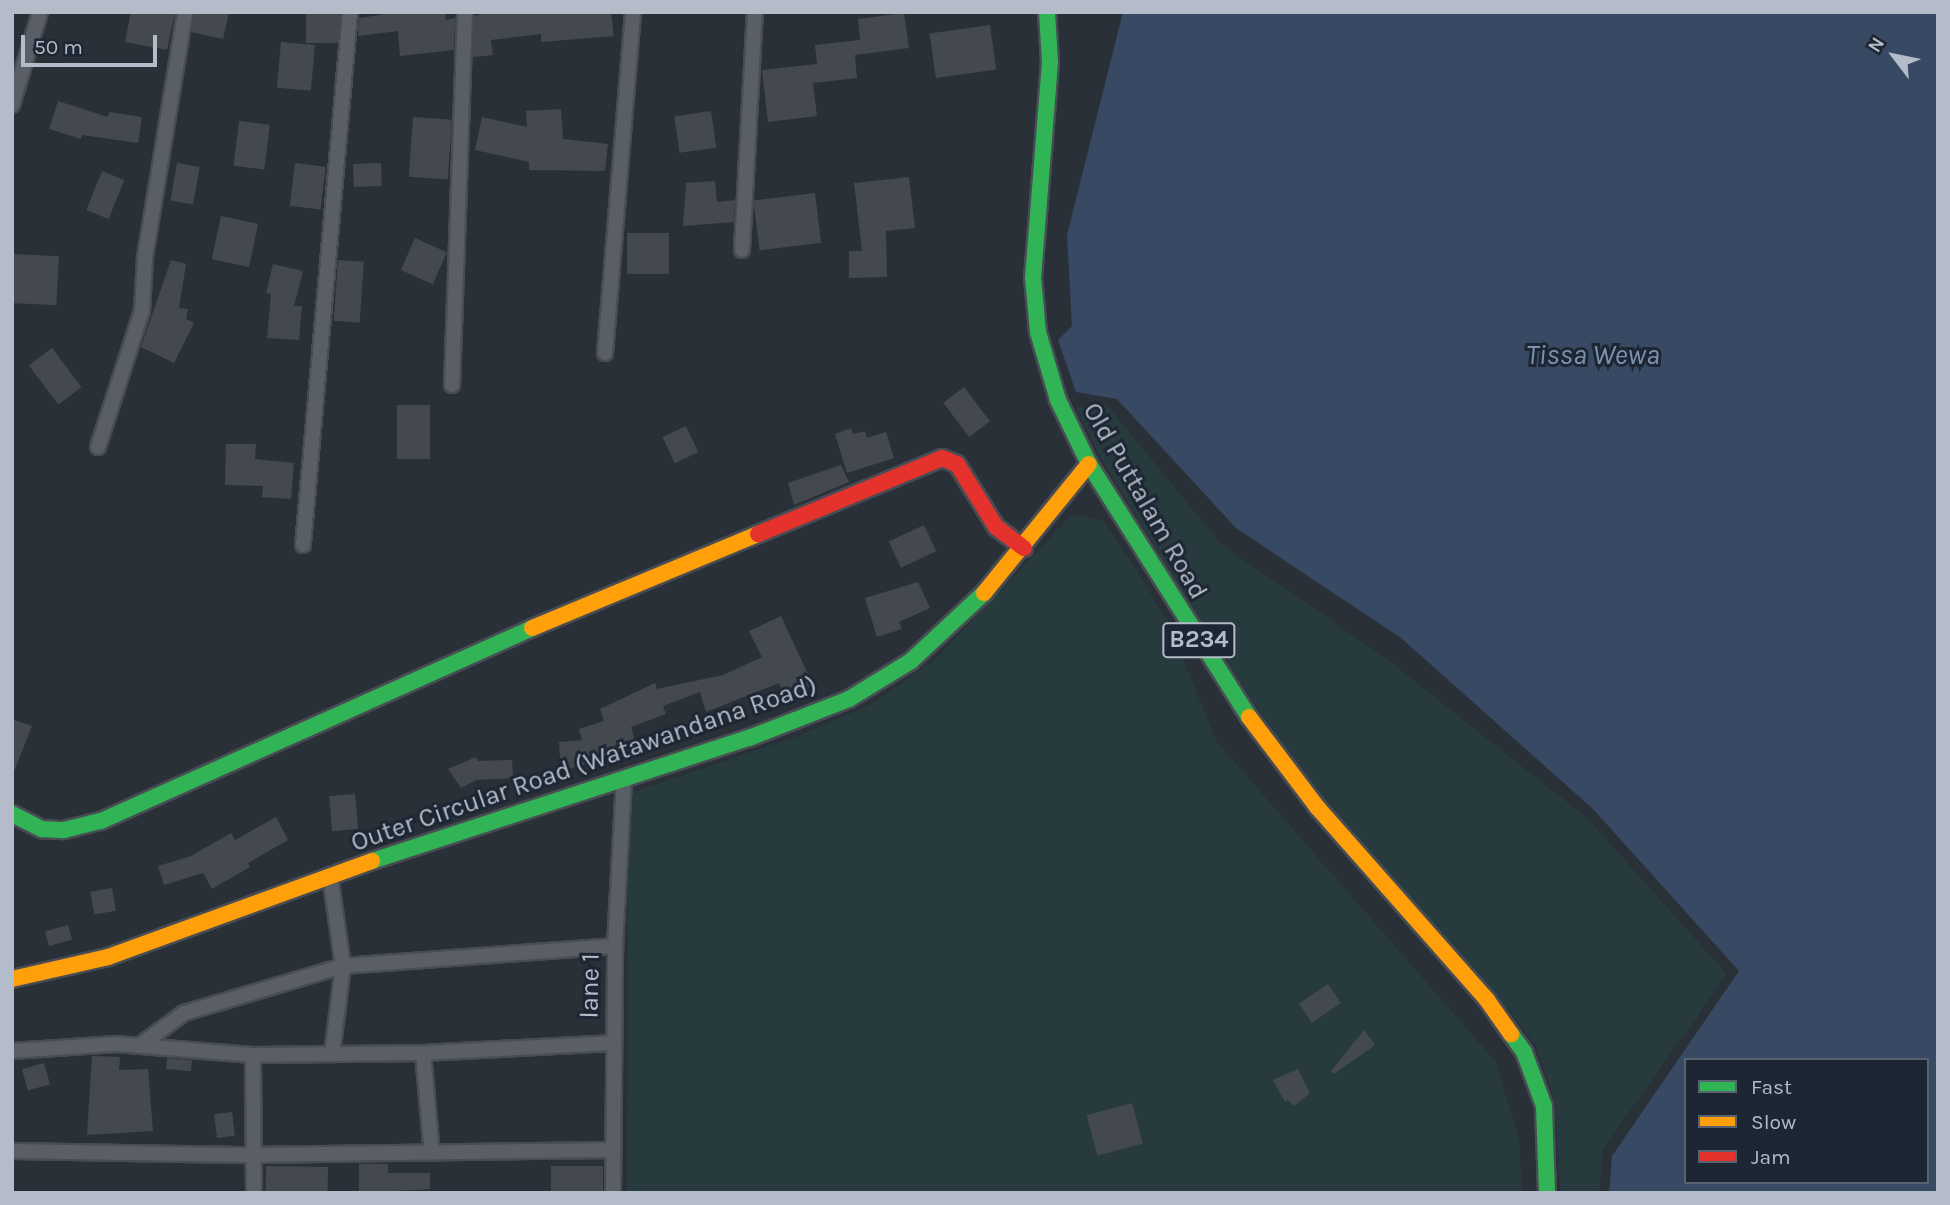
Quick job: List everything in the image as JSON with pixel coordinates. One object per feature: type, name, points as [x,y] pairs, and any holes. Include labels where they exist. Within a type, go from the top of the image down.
[{"type":"main road","name":"Old Puttalam Road","points":[[1047,12],[1050,62],[1033,303],[1058,400],[1089,464],[1262,735],[1317,807],[1509,1028],[1524,1052],[1544,1105],[1547,1193]]},
{"type":"main road","points":[[12,814],[42,829],[64,830],[101,821],[554,618],[942,458],[957,464],[996,527],[1024,548]]},
{"type":"main road","name":"Outer Circular Road (Watawandana Road)","points":[[12,979],[108,957],[330,875],[800,720],[870,688],[943,633],[1024,548],[1089,464]]},
{"type":"street","points":[[12,105],[40,12]]},
{"type":"street","points":[[98,447],[142,311],[145,257],[185,12]]},
{"type":"street","points":[[303,545],[350,12]]},
{"type":"street","points":[[452,384],[465,12]]},
{"type":"street","points":[[605,353],[633,12]]},
{"type":"street","points":[[742,250],[755,12]]},
{"type":"street","name":"lane 1","points":[[613,1193],[615,946],[624,780]]},
{"type":"street","points":[[330,875],[343,966],[332,1054]]},
{"type":"street","points":[[139,1045],[184,1013],[343,966],[615,946]]},
{"type":"street","points":[[12,1051],[139,1045],[253,1055],[423,1053],[614,1043]]},
{"type":"street","points":[[423,1053],[432,1153]]},
{"type":"street","points":[[253,1055],[254,1193]]},
{"type":"street","points":[[12,1151],[253,1155],[612,1150]]},
{"type":"green space","points":[[1106,404],[1222,545],[1387,659],[1587,818],[1727,974],[1603,1149],[1599,1193],[1561,1193],[1554,1100],[1536,1046],[1488,984],[1308,784],[1214,643],[1102,461],[1076,408]]},
{"type":"green space","points":[[1072,514],[1103,521],[1130,560],[1167,621],[1217,742],[1495,1061],[1519,1138],[1522,1193],[627,1193],[628,794],[801,735],[872,704],[938,657]]},
{"type":"water","name":"Tissa Wewa","points":[[1123,12],[1938,12],[1938,1193],[1609,1193],[1612,1156],[1739,971],[1593,809],[1401,638],[1236,528],[1117,399],[1076,392],[1058,340],[1072,326],[1067,235]]},
{"type":"building","points":[[131,12],[175,12],[167,50],[125,42]]},
{"type":"building","points":[[194,12],[229,12],[223,39],[191,32]]},
{"type":"building","points":[[306,12],[340,12],[340,43],[306,43]]},
{"type":"building","points":[[401,12],[445,12],[446,20],[455,18],[454,50],[400,56],[398,31],[358,36],[359,18]]},
{"type":"building","points":[[491,12],[611,12],[614,36],[541,42],[541,34],[491,40],[493,55],[473,57],[474,16]]},
{"type":"building","points":[[904,13],[909,48],[855,55],[857,78],[813,83],[817,116],[768,122],[762,70],[817,64],[815,45],[860,40],[858,19]]},
{"type":"building","points":[[990,25],[996,70],[936,78],[930,33]]},
{"type":"building","points":[[281,42],[315,45],[311,91],[277,88]]},
{"type":"building","points":[[58,101],[108,117],[109,112],[142,117],[138,143],[82,135],[81,139],[49,129]]},
{"type":"building","points":[[561,109],[563,139],[608,144],[605,171],[529,170],[529,162],[475,150],[482,117],[527,127],[526,111]]},
{"type":"building","points":[[711,111],[716,148],[680,153],[674,116]]},
{"type":"building","points":[[413,117],[452,120],[448,180],[409,177]]},
{"type":"building","points":[[239,121],[270,125],[264,169],[234,166]]},
{"type":"building","points":[[177,163],[200,167],[193,204],[170,200]]},
{"type":"building","points":[[295,163],[326,167],[321,209],[290,206]]},
{"type":"building","points":[[381,163],[382,186],[354,187],[353,164]]},
{"type":"building","points":[[102,171],[124,180],[109,219],[86,210]]},
{"type":"building","points":[[909,177],[915,228],[886,231],[887,277],[849,278],[849,251],[862,251],[854,183]]},
{"type":"building","points":[[715,181],[717,202],[735,200],[734,222],[683,226],[686,183]]},
{"type":"building","points":[[815,193],[821,243],[760,250],[753,201]]},
{"type":"building","points":[[221,216],[258,224],[249,267],[212,259]]},
{"type":"building","points":[[627,233],[669,233],[669,274],[627,274]]},
{"type":"building","points":[[415,238],[447,252],[433,284],[401,270]]},
{"type":"building","points":[[14,254],[59,256],[56,305],[12,303]]},
{"type":"building","points":[[171,260],[186,264],[179,308],[188,309],[186,319],[194,323],[174,363],[141,347]]},
{"type":"building","points":[[338,260],[364,262],[360,323],[334,321]]},
{"type":"building","points":[[273,264],[303,271],[294,306],[302,306],[299,340],[267,338],[271,294],[266,293]]},
{"type":"building","points":[[52,348],[81,387],[58,405],[29,365]]},
{"type":"building","points":[[964,387],[990,421],[969,437],[943,403]]},
{"type":"building","points":[[397,405],[430,405],[430,459],[397,459]]},
{"type":"building","points":[[686,426],[698,452],[675,463],[662,437]]},
{"type":"building","points":[[851,428],[853,434],[865,431],[867,438],[886,432],[894,458],[847,473],[835,434]]},
{"type":"building","points":[[226,444],[256,444],[255,459],[294,463],[291,499],[262,497],[263,486],[225,485]]},
{"type":"building","points":[[841,465],[849,482],[794,505],[788,483]]},
{"type":"building","points":[[924,525],[936,551],[901,568],[889,541]]},
{"type":"building","points":[[918,582],[930,608],[899,622],[902,629],[877,637],[865,598]]},
{"type":"building","points":[[781,616],[813,685],[785,698],[779,683],[706,712],[700,692],[663,706],[666,714],[631,727],[636,744],[610,753],[611,757],[561,771],[559,742],[582,740],[579,729],[604,721],[600,709],[655,683],[657,689],[723,675],[762,657],[749,631]]},
{"type":"building","points":[[12,719],[32,726],[13,774],[12,773]]},
{"type":"building","points":[[476,757],[478,761],[512,760],[513,778],[476,780],[461,788],[448,769]]},
{"type":"building","points":[[355,794],[358,829],[332,831],[329,796]]},
{"type":"building","points":[[276,817],[288,840],[248,863],[250,867],[212,889],[203,873],[164,885],[158,866],[191,856],[231,833],[235,840]]},
{"type":"building","points":[[112,888],[116,911],[94,914],[90,892]]},
{"type":"building","points":[[68,925],[72,939],[49,946],[45,932]]},
{"type":"building","points":[[1328,984],[1341,1003],[1312,1023],[1299,1004]]},
{"type":"building","points":[[1364,1030],[1375,1045],[1334,1074],[1331,1071]]},
{"type":"building","points":[[92,1056],[120,1057],[119,1070],[148,1069],[153,1131],[87,1135]]},
{"type":"building","points":[[167,1058],[192,1060],[191,1071],[166,1069]]},
{"type":"building","points":[[44,1063],[50,1084],[28,1090],[22,1069]]},
{"type":"building","points":[[1298,1069],[1310,1093],[1294,1106],[1288,1100],[1285,1102],[1273,1080]]},
{"type":"building","points":[[1132,1103],[1143,1144],[1097,1156],[1087,1115]]},
{"type":"building","points":[[232,1112],[235,1136],[217,1138],[214,1114]]},
{"type":"building","points":[[359,1164],[388,1164],[388,1173],[430,1173],[430,1189],[359,1193]]},
{"type":"building","points":[[266,1166],[328,1167],[328,1193],[266,1193]]},
{"type":"building","points":[[551,1166],[603,1166],[603,1193],[551,1193]]},
{"type":"traffic: fast","points":[[1047,12],[1050,62],[1033,277],[1038,332],[1058,400],[1089,464],[1249,717]]},
{"type":"traffic: fast","points":[[372,861],[749,738],[849,699],[911,661],[984,593]]},
{"type":"traffic: fast","points":[[12,814],[42,829],[64,830],[101,821],[532,628]]},
{"type":"traffic: fast","points":[[1511,1034],[1524,1052],[1544,1106],[1547,1193]]},
{"type":"traffic: slow","points":[[984,593],[1089,464]]},
{"type":"traffic: slow","points":[[532,628],[758,534]]},
{"type":"traffic: slow","points":[[1249,717],[1317,807],[1487,1000],[1511,1034]]},
{"type":"traffic: slow","points":[[12,979],[108,957],[372,861]]},
{"type":"traffic: jam","points":[[758,534],[942,458],[957,464],[996,527],[1024,548]]}]
